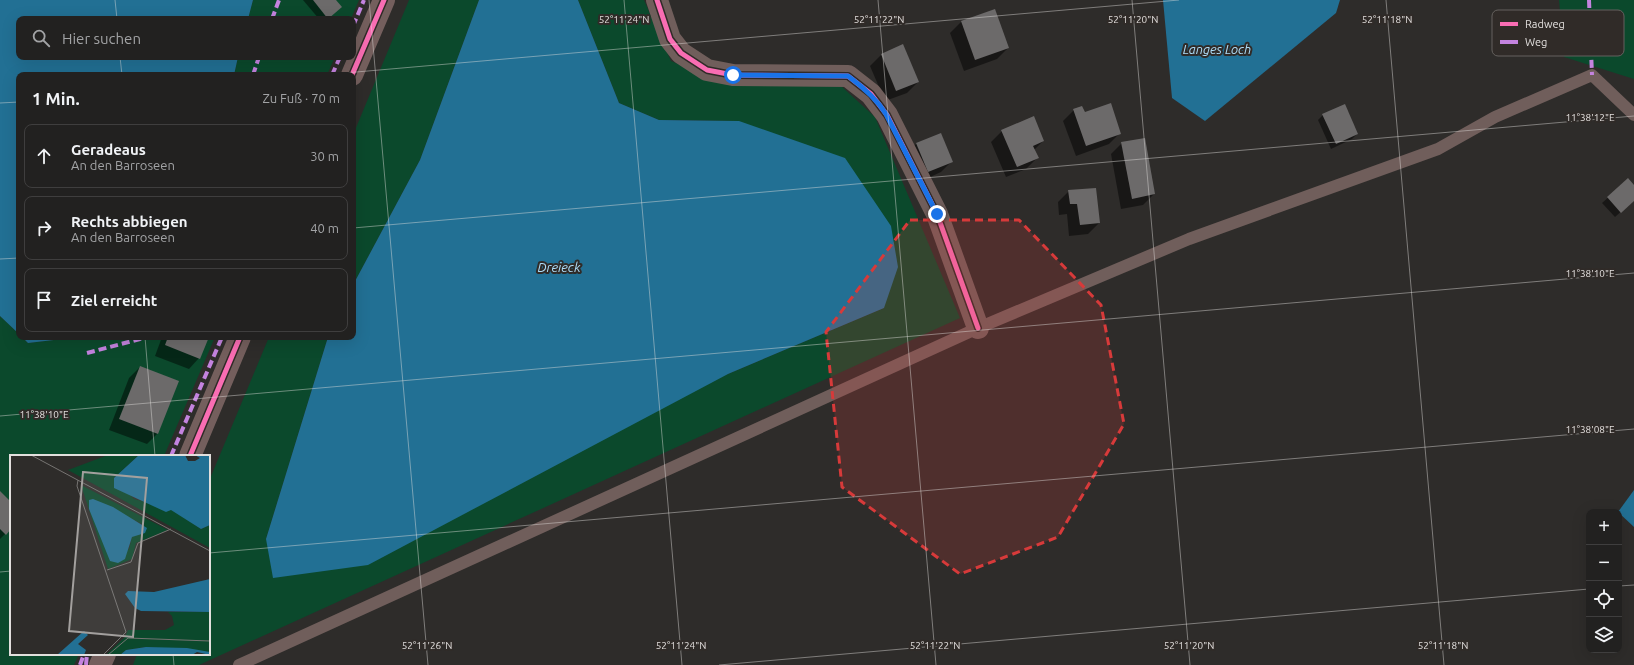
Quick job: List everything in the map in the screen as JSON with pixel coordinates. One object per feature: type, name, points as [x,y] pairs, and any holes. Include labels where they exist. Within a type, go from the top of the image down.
[{"type":"street","points":[[353,72],[384,0]]},
{"type":"street","points":[[658,0],[670,39],[681,53],[706,70],[733,75],[848,76],[871,94],[886,114],[937,214],[978,328]]},
{"type":"street","points":[[190,455],[239,340]]},
{"type":"street","points":[[100,665],[105,655]]},
{"type":"lane","points":[[239,665],[978,328],[1189,239],[1438,149],[1495,117],[1592,75],[1634,115]]},
{"type":"highlighted area","points":[[910,220],[1019,220],[1101,305],[1124,424],[1058,537],[960,574],[842,487],[826,332]]},
{"type":"green space","points":[[253,0],[359,0],[352,16],[249,16]]},
{"type":"green space","points":[[409,0],[479,0],[420,160],[356,279],[356,128]]},
{"type":"green space","points":[[578,0],[644,0],[671,61],[724,83],[840,85],[875,117],[960,318],[199,665],[133,665],[137,655],[210,655],[210,479],[268,340],[327,340],[266,539],[728,374],[884,308],[739,121],[659,120],[619,103]]},
{"type":"green space","points":[[1559,0],[1634,0],[1634,79],[1564,57],[1624,56],[1624,10],[1560,10]]},
{"type":"green space","points":[[237,60],[334,60],[328,72],[235,72]]},
{"type":"green space","points":[[0,316],[16,331],[16,340],[25,340],[28,343],[54,340],[214,340],[164,455],[10,455],[10,655],[79,655],[74,665],[0,665]]},
{"type":"water","points":[[0,0],[253,0],[249,16],[16,16],[16,60],[237,60],[235,72],[16,72],[16,331],[0,316]]},
{"type":"water","name":"Dreieck","points":[[479,0],[578,0],[619,103],[659,120],[739,121],[845,158],[891,226],[898,267],[884,308],[728,374],[368,565],[273,578],[266,539],[327,340],[356,340],[356,279],[420,160]]},
{"type":"water","name":"Langes Loch","points":[[1163,0],[1340,0],[1336,13],[1205,121],[1172,98]]},
{"type":"water","points":[[25,340],[54,340],[28,343]]},
{"type":"water","points":[[1634,490],[1634,527],[1622,516],[1622,509],[1620,509]]},
{"type":"building","points":[[313,0],[336,0],[342,7],[332,16],[326,16]]},
{"type":"building","points":[[995,9],[1009,48],[975,60],[961,21]]},
{"type":"building","points":[[903,44],[919,82],[896,91],[881,54]]},
{"type":"building","points":[[1111,103],[1121,134],[1086,146],[1073,109],[1082,106],[1085,112]]},
{"type":"building","points":[[1345,104],[1358,134],[1336,144],[1322,114]]},
{"type":"building","points":[[1034,116],[1044,141],[1033,146],[1039,158],[1017,167],[1001,130]]},
{"type":"building","points":[[941,133],[953,162],[928,172],[916,143]]},
{"type":"building","points":[[1145,138],[1155,194],[1132,199],[1121,142]]},
{"type":"building","points":[[1628,178],[1634,185],[1634,201],[1621,213],[1607,197]]},
{"type":"building","points":[[1096,188],[1100,223],[1080,225],[1077,204],[1070,204],[1068,190]]},
{"type":"building","points":[[167,340],[208,340],[200,359],[165,345]]},
{"type":"building","points":[[140,366],[179,381],[158,434],[119,419]]},
{"type":"building","points":[[0,491],[10,501],[10,530],[6,535],[0,529]]},
{"type":"marked path","points":[[273,16],[279,0]]},
{"type":"marked path","points":[[356,19],[364,0]]},
{"type":"marked path","points":[[1589,0],[1589,10]]},
{"type":"marked path","points":[[1591,56],[1592,75]]},
{"type":"marked path","points":[[254,72],[258,60]]},
{"type":"marked path","points":[[333,72],[339,60]]},
{"type":"marked path","points":[[87,353],[136,340]]},
{"type":"marked path","points":[[171,455],[221,340]]},
{"type":"marked path","points":[[80,665],[84,655]]},
{"type":"marked path","points":[[86,665],[87,655]]},
{"type":"cycle path","points":[[353,72],[384,0]]},
{"type":"cycle path","points":[[657,0],[670,39],[681,53],[707,70],[733,75],[848,76],[871,94],[887,115],[937,214],[978,328]]},
{"type":"cycle path","points":[[190,455],[239,340]]},
{"type":"route","points":[[733,75],[848,76],[860,84],[871,94],[886,114],[937,214]]}]
